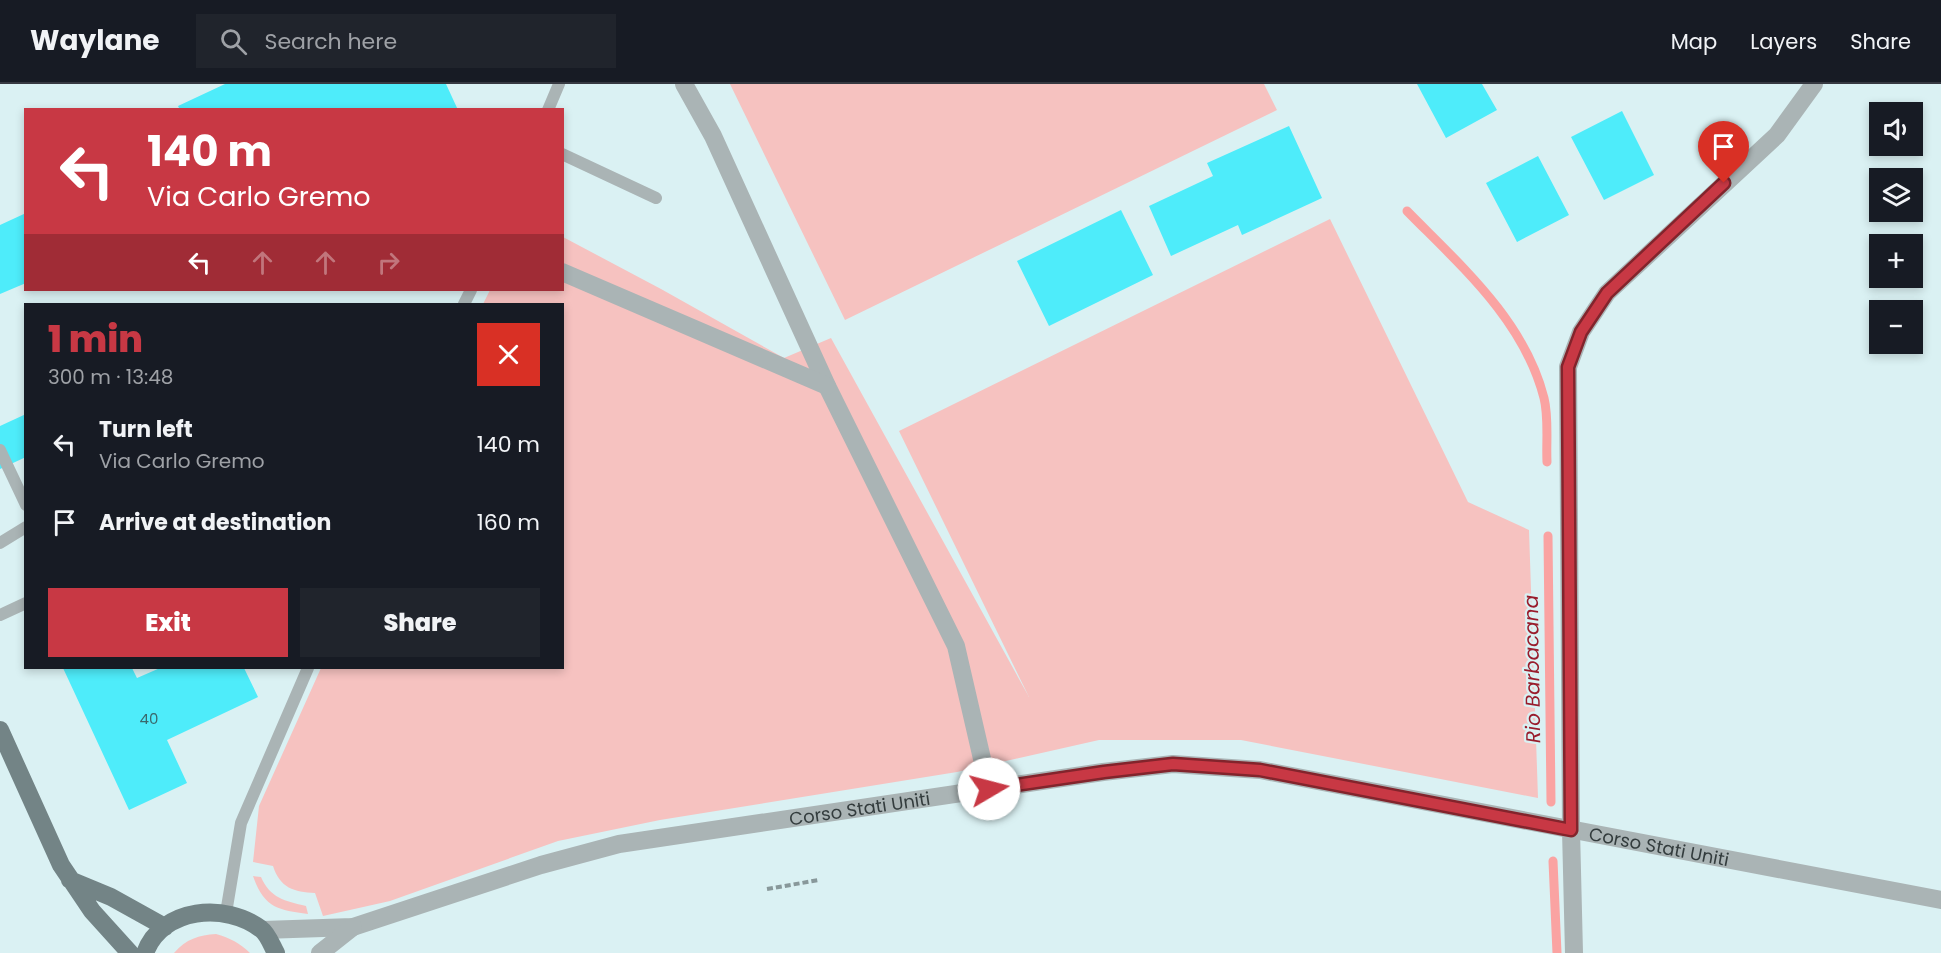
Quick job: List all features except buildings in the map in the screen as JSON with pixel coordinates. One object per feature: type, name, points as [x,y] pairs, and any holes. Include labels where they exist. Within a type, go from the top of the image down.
[{"type":"main road","points":[[0,730],[61,865],[92,912],[130,953]]},
{"type":"main road","points":[[70,880],[111,897],[165,927]]},
{"type":"main road","points":[[145,953],[149,942],[165,927],[184,916],[205,912],[226,913],[263,930],[276,953]]},
{"type":"street","points":[[684,84],[713,136],[827,386],[956,646],[989,789]]},
{"type":"street","points":[[1574,953],[1568,367],[1581,332],[1607,293],[1777,135],[1814,84]]},
{"type":"street","points":[[564,273],[827,386]]},
{"type":"street","name":"Corso Stati Uniti","points":[[263,930],[353,927],[541,865],[620,844],[1104,772],[1173,764],[1260,770],[1941,900]]},
{"type":"street","name":"Corso Stati Uniti","points":[[320,953],[353,927]]},
{"type":"lane","points":[[549,108],[559,84]]},
{"type":"lane","points":[[564,155],[656,198]]},
{"type":"lane","points":[[0,450],[24,501]]},
{"type":"lane","points":[[0,543],[24,528]]},
{"type":"lane","points":[[0,615],[24,604]]},
{"type":"lane","points":[[226,913],[241,823],[308,669]]},
{"type":"path","points":[[767,889],[819,880]]},
{"type":"shaded area","points":[[730,84],[1264,84],[1277,110],[845,320]]},
{"type":"shaded area","points":[[1330,219],[1468,502],[1529,530],[1538,798],[1241,740],[1099,740],[957,772],[660,820],[558,841],[390,901],[323,916],[315,893],[294,890],[284,884],[273,866],[253,862],[259,806],[321,669],[564,669],[564,303],[484,303],[490,291],[564,291],[564,238],[784,358],[831,338],[1029,697],[899,431]]},
{"type":"shaded area","points":[[253,876],[261,877],[269,890],[279,897],[306,906],[308,914],[273,906],[262,895]]},
{"type":"shaded area","points":[[216,934],[234,941],[250,953],[174,953],[183,944],[193,939]]},
{"type":"waterway","points":[[1407,211],[1469,274],[1506,319],[1522,344],[1535,370],[1546,406],[1547,462]]},
{"type":"waterway","name":"Rio Barbacana","points":[[1548,536],[1551,802]]},
{"type":"waterway","name":"Rio Barbacana","points":[[1553,861],[1557,953]]},
{"type":"route","points":[[989,789],[1173,764],[1260,770],[1571,830],[1568,367],[1581,332],[1607,293],[1724,183]]}]
